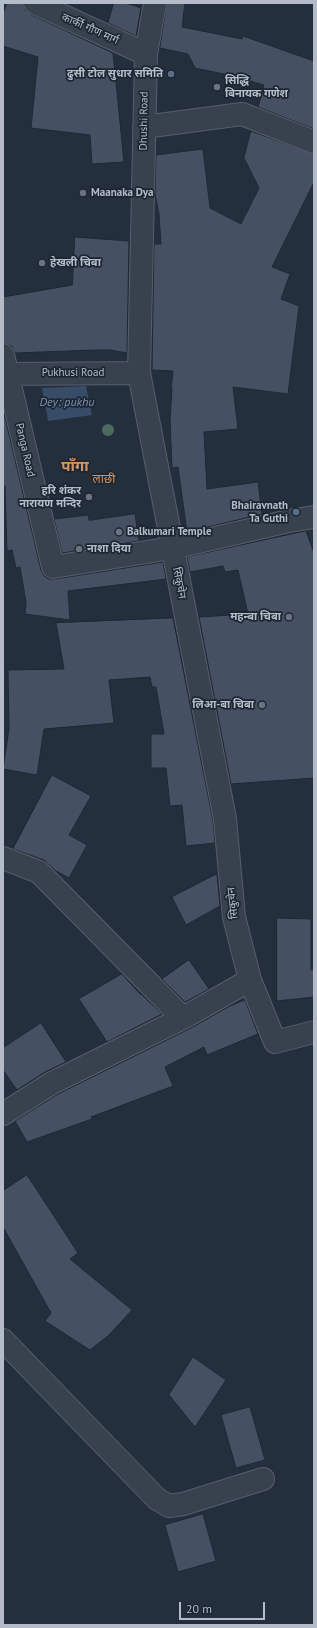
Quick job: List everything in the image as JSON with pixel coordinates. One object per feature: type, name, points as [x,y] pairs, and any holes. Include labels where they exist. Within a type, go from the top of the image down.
[{"type":"street","name":"कार्की गौण मार्ग","points":[[34,3],[146,54]]},
{"type":"street","name":"Dhushi Road","points":[[139,373],[146,54],[155,3]]},
{"type":"street","points":[[144,127],[242,114],[314,142]]},
{"type":"street","name":"Pukhusi Road","points":[[5,364],[139,373]]},
{"type":"street","name":"Panga Road","points":[[5,364],[12,431],[54,567],[172,548],[289,521],[314,517]]},
{"type":"street","name":"सिकुचेन","points":[[139,373],[226,820],[234,917],[250,980],[275,1042],[314,1032]]},
{"type":"street","points":[[3,858],[39,872],[183,1018]]},
{"type":"street","points":[[3,1114],[52,1083],[183,1018],[250,980]]},
{"type":"street","points":[[3,1340],[157,1499],[169,1506],[183,1504],[263,1478]]},
{"type":"water","name":"Dey: pukhu","points":[[86,386],[92,415],[48,421],[42,388]]},
{"type":"building","points":[[7,3],[23,3],[25,10],[30,14],[113,53],[124,162],[92,164],[90,135],[31,128],[38,57],[3,46],[3,14]]},
{"type":"building","points":[[114,3],[126,3],[141,8],[136,36],[108,23]]},
{"type":"building","points":[[167,3],[185,3],[182,27],[242,39],[243,36],[314,61],[314,129],[258,107],[264,85],[233,76],[195,68],[188,54],[160,48]]},
{"type":"building","points":[[251,131],[314,154],[314,182],[272,267],[290,274],[281,299],[299,306],[288,394],[233,387],[238,429],[204,432],[207,489],[258,482],[262,514],[187,532],[178,467],[172,468],[170,421],[173,371],[152,370],[154,244],[161,244],[159,214],[155,194],[156,155],[203,149],[210,208],[241,224],[259,188],[244,158]]},
{"type":"building","points":[[75,237],[129,241],[127,353],[110,350],[95,350],[15,353],[12,346],[3,343],[3,297],[72,285]]},
{"type":"building","points":[[3,409],[41,570],[44,576],[49,579],[55,579],[163,562],[166,579],[68,591],[70,620],[25,614],[26,602],[20,567],[16,568],[12,550],[7,551],[5,486],[3,486]]},
{"type":"building","points":[[135,514],[139,541],[62,553],[54,519],[88,515],[89,520]]},
{"type":"building","points":[[306,531],[314,553],[314,778],[231,784],[199,617],[248,614],[238,570],[225,572],[223,566],[190,572],[187,557]]},
{"type":"building","points":[[173,618],[213,821],[215,843],[186,846],[182,805],[170,806],[166,768],[151,768],[151,734],[164,734],[156,687],[152,687],[150,677],[109,680],[114,723],[44,729],[37,775],[3,769],[9,729],[8,670],[64,669],[56,623]]},
{"type":"building","points":[[52,775],[91,796],[69,835],[87,845],[69,878],[56,871],[44,860],[13,849]]},
{"type":"building","points":[[217,874],[220,906],[186,925],[172,897]]},
{"type":"building","points":[[277,918],[311,919],[311,970],[314,969],[314,997],[277,1001]]},
{"type":"building","points":[[189,960],[209,989],[185,1002],[162,979]]},
{"type":"building","points":[[122,974],[140,994],[162,1014],[107,1042],[79,999]]},
{"type":"building","points":[[245,1000],[258,1034],[207,1055],[204,1047],[165,1067],[173,1086],[91,1117],[92,1119],[27,1142],[15,1121],[58,1094],[189,1029],[228,1007]]},
{"type":"building","points":[[41,1023],[66,1062],[45,1072],[17,1090],[3,1070],[3,1048]]},
{"type":"building","points":[[27,1175],[78,1253],[70,1259],[132,1310],[109,1335],[90,1350],[45,1321],[51,1313],[3,1227],[3,1191]]},
{"type":"building","points":[[193,1357],[226,1380],[195,1427],[169,1395]]},
{"type":"building","points":[[250,1407],[265,1460],[236,1468],[221,1415]]},
{"type":"building","points":[[203,1514],[216,1561],[178,1572],[165,1525]]},
{"type":"place","name":"ढुसी टोल सुधार समिति","points":[[171,74]]},
{"type":"place","name":"सिद्धि बिनायक गणेश","points":[[217,87]]},
{"type":"place","name":"Maanaka Dya","points":[[83,193]]},
{"type":"place","name":"हेखली चिबा","points":[[42,263]]},
{"type":"place","name":"हरि शंकर नारायण मन्दिर","points":[[89,497]]},
{"type":"place","name":"Bhairavnath Ta Guthi","points":[[296,512]]},
{"type":"place","name":"Balkumari Temple","points":[[119,532]]},
{"type":"place","name":"नाशा दिया","points":[[79,549]]},
{"type":"place","name":"महन्बा चिबा","points":[[289,617]]},
{"type":"place","name":"लिआ-बा चिबा","points":[[262,705]]},
{"type":"district","name":"पाँगा","points":[[75,467]]},
{"type":"district","name":"लाछी","points":[[104,480]]}]
